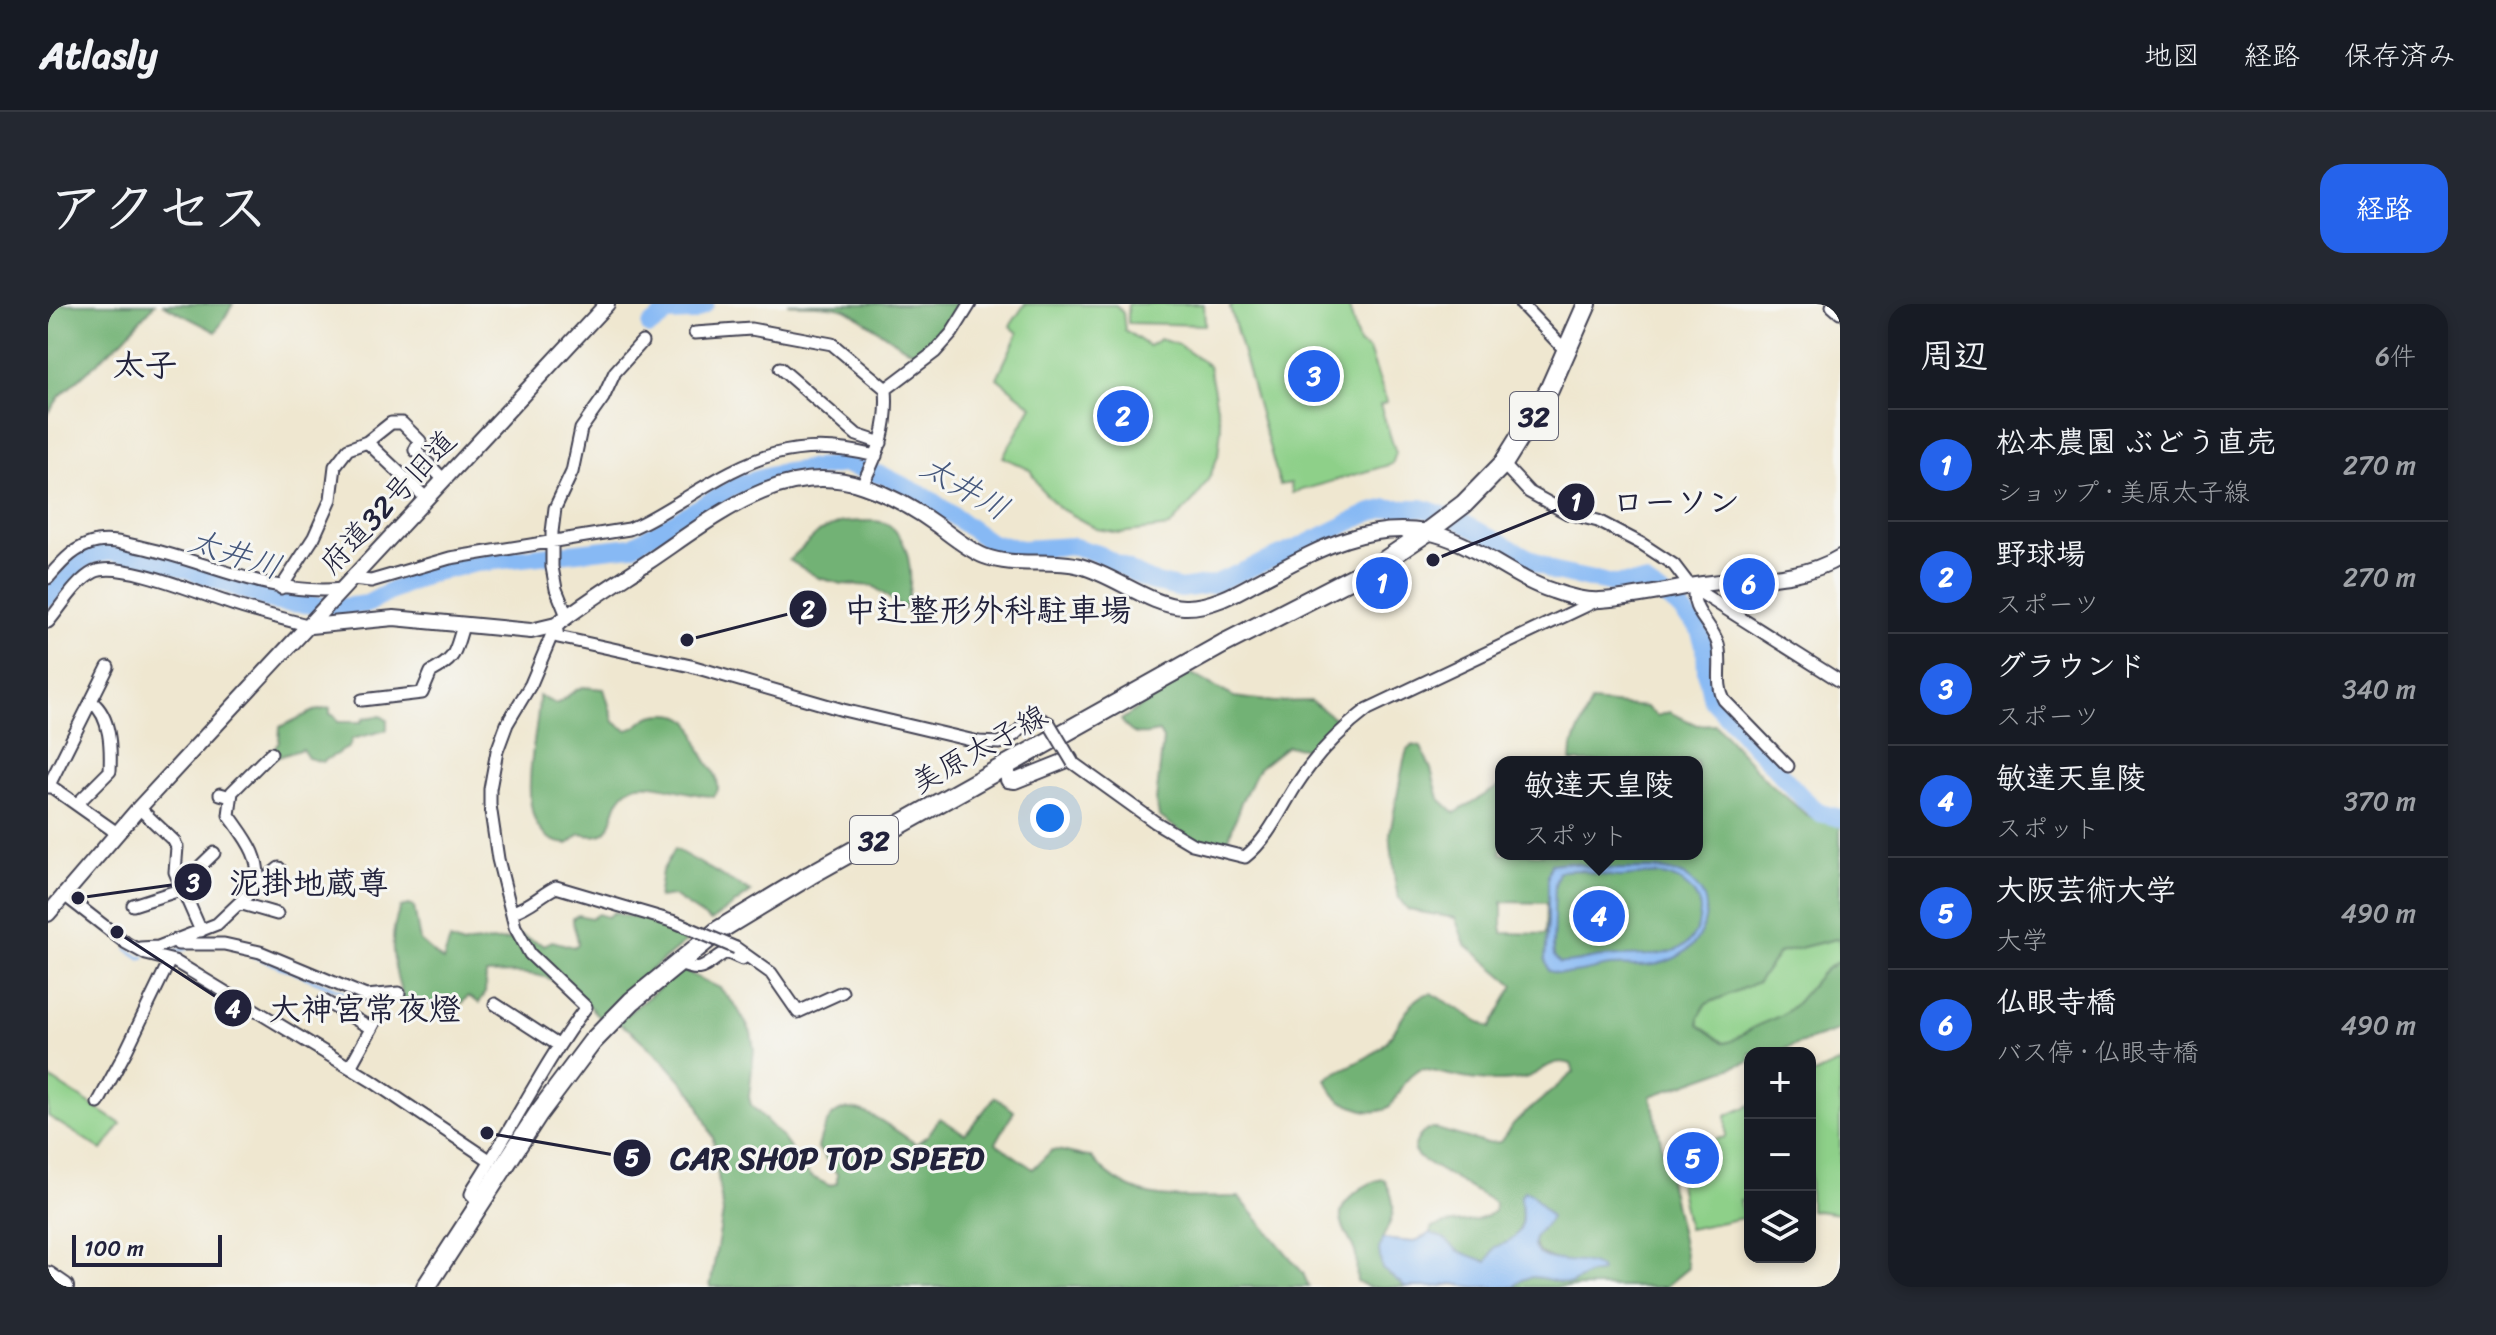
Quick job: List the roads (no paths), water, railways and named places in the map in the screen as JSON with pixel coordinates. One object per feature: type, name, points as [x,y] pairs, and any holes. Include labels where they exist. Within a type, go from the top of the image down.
[{"type":"main road","name":"美原太子線","points":[[426,1287],[538,1114],[592,1042],[632,1001],[719,930],[810,875],[1223,644],[1381,563],[1432,529],[1503,464],[1531,423],[1587,304]]},
{"type":"main road","points":[[48,1276],[64,1287]]},
{"type":"street","name":"府道32号旧道","points":[[48,914],[139,808],[607,304]]},
{"type":"street","points":[[886,389],[935,352],[952,333],[970,304]]},
{"type":"street","points":[[1521,304],[1567,352]]},
{"type":"street","points":[[695,333],[751,329],[832,344],[886,389],[888,415],[876,457],[863,483]]},
{"type":"street","points":[[642,342],[615,372],[603,398],[581,429],[572,472],[555,508],[552,567],[562,620],[558,637],[691,666],[947,736],[1000,743],[1014,735],[1034,716],[1049,723],[1071,761],[1155,822],[1192,844],[1245,857],[1263,839],[1310,764],[1340,731],[1368,709],[1597,601],[1806,572],[1840,557]]},
{"type":"street","points":[[780,368],[857,435],[881,443]]},
{"type":"street","points":[[281,588],[314,537],[331,499],[335,466],[348,449],[367,442],[391,423],[402,423],[420,441],[415,450],[444,480]]},
{"type":"street","points":[[367,442],[427,499]]},
{"type":"street","points":[[48,578],[78,548],[109,540],[170,554],[281,588],[314,592],[371,581],[450,558],[629,529],[650,521],[754,459],[777,452],[818,447],[876,457]]},
{"type":"street","points":[[1503,464],[1529,492],[1567,513],[1598,521],[1642,544],[1674,565],[1690,587],[1840,681]]},
{"type":"street","points":[[49,619],[86,578],[96,571],[108,569],[156,578],[228,603],[314,622],[394,618],[531,631],[562,620],[747,497],[801,480],[823,479],[863,483],[909,506],[984,556],[1003,561],[1065,562],[1111,578],[1165,603],[1184,607],[1232,595],[1323,546],[1385,529],[1432,529],[1533,584],[1597,601]]},
{"type":"street","points":[[1690,587],[1694,605],[1703,615],[1717,643],[1719,691],[1724,700],[1788,766]]},
{"type":"street","points":[[480,1203],[471,1194],[558,1045],[586,1007],[530,954],[515,927],[498,859],[490,789],[497,751],[507,724],[531,684],[562,620]]},
{"type":"street","points":[[362,700],[422,693],[431,672],[453,657],[463,626]]},
{"type":"street","points":[[108,667],[49,786],[117,833]]},
{"type":"street","points":[[77,804],[110,771],[111,743],[99,708],[92,702]]},
{"type":"street","points":[[257,886],[253,848],[229,815],[226,795],[271,753]]},
{"type":"street","points":[[1008,766],[1008,780],[1015,781],[1071,761]]},
{"type":"street","points":[[139,808],[174,841],[177,847],[175,872],[201,931]]},
{"type":"street","points":[[133,905],[182,887],[210,854]]},
{"type":"street","points":[[169,944],[217,924],[279,868]]},
{"type":"street","points":[[512,912],[525,908],[556,887],[675,922],[736,948],[771,973],[798,1012],[842,992]]},
{"type":"street","points":[[63,894],[110,933],[146,954],[170,960],[350,1067],[491,1161]]},
{"type":"street","points":[[239,903],[277,914]]},
{"type":"street","points":[[140,948],[169,944],[224,944],[260,952],[366,996],[399,993]]},
{"type":"street","points":[[677,963],[695,970],[701,969],[726,952],[759,969],[763,967]]},
{"type":"street","points":[[98,1103],[170,960]]},
{"type":"street","points":[[324,1001],[374,1024],[350,1067]]},
{"type":"street","points":[[495,1004],[558,1045]]},
{"type":"water","points":[[1565,862],[1608,869],[1657,869],[1686,877],[1704,898],[1706,908],[1702,929],[1683,953],[1664,962],[1648,966],[1610,966],[1572,973],[1549,971],[1545,959],[1551,864]],"holes":[[[1579,870],[1616,877],[1662,875],[1680,881],[1698,901],[1697,929],[1689,942],[1664,954],[1560,963],[1554,956],[1553,946],[1555,885],[1559,871]]]},
{"type":"water","points":[[1524,1191],[1532,1194],[1551,1217],[1535,1238],[1537,1252],[1550,1259],[1591,1264],[1600,1268],[1601,1272],[1589,1274],[1571,1284],[1534,1277],[1520,1281],[1514,1287],[1453,1284],[1406,1287],[1382,1269],[1379,1250],[1382,1239],[1414,1242],[1431,1233],[1445,1239],[1458,1251],[1487,1262],[1495,1247],[1517,1235],[1522,1223],[1520,1197]]},
{"type":"waterway","points":[[650,326],[667,313],[692,312],[705,304]]},
{"type":"waterway","name":"太井川","points":[[48,598],[81,562],[95,554],[111,551],[187,569],[275,602],[343,607],[367,604],[435,572],[477,563],[632,546],[738,485],[780,473],[843,464],[884,476],[928,498],[991,543],[1022,549],[1072,546],[1098,554],[1149,581],[1181,589],[1213,584],[1369,513],[1388,508],[1422,508],[1458,520],[1555,572],[1612,584],[1644,583],[1675,604],[1698,627],[1705,648],[1712,700],[1802,797],[1820,813],[1840,818]]},
{"type":"waterway","points":[[127,949],[140,958],[144,957]]},
{"type":"waterway","points":[[159,953],[187,949]]},
{"type":"waterway","points":[[250,955],[343,992]]},
{"type":"waterway","points":[[368,1001],[385,1000]]},
{"type":"place","name":"グラウンド","points":[[1314,376]]},
{"type":"place","name":"野球場","points":[[1123,416]]},
{"type":"place","name":"ローソン","points":[[1433,560]]},
{"type":"place","name":"松本農園 ぶどう直売","points":[[1382,583]]},
{"type":"place","name":"仏眼寺橋","points":[[1749,584]]},
{"type":"place","name":"中辻整形外科駐車場","points":[[687,640]]},
{"type":"place","name":"泥掛地蔵尊","points":[[78,898]]},
{"type":"place","name":"敏達天皇陵","points":[[1599,916]]},
{"type":"place","name":"大神宮常夜燈","points":[[117,932]]},
{"type":"place","name":"CAR SHOP TOP SPEED","points":[[487,1133]]},
{"type":"place","name":"大阪芸術大学","points":[[1693,1158]]},
{"type":"district","name":"太子","points":[[145,365]]}]
